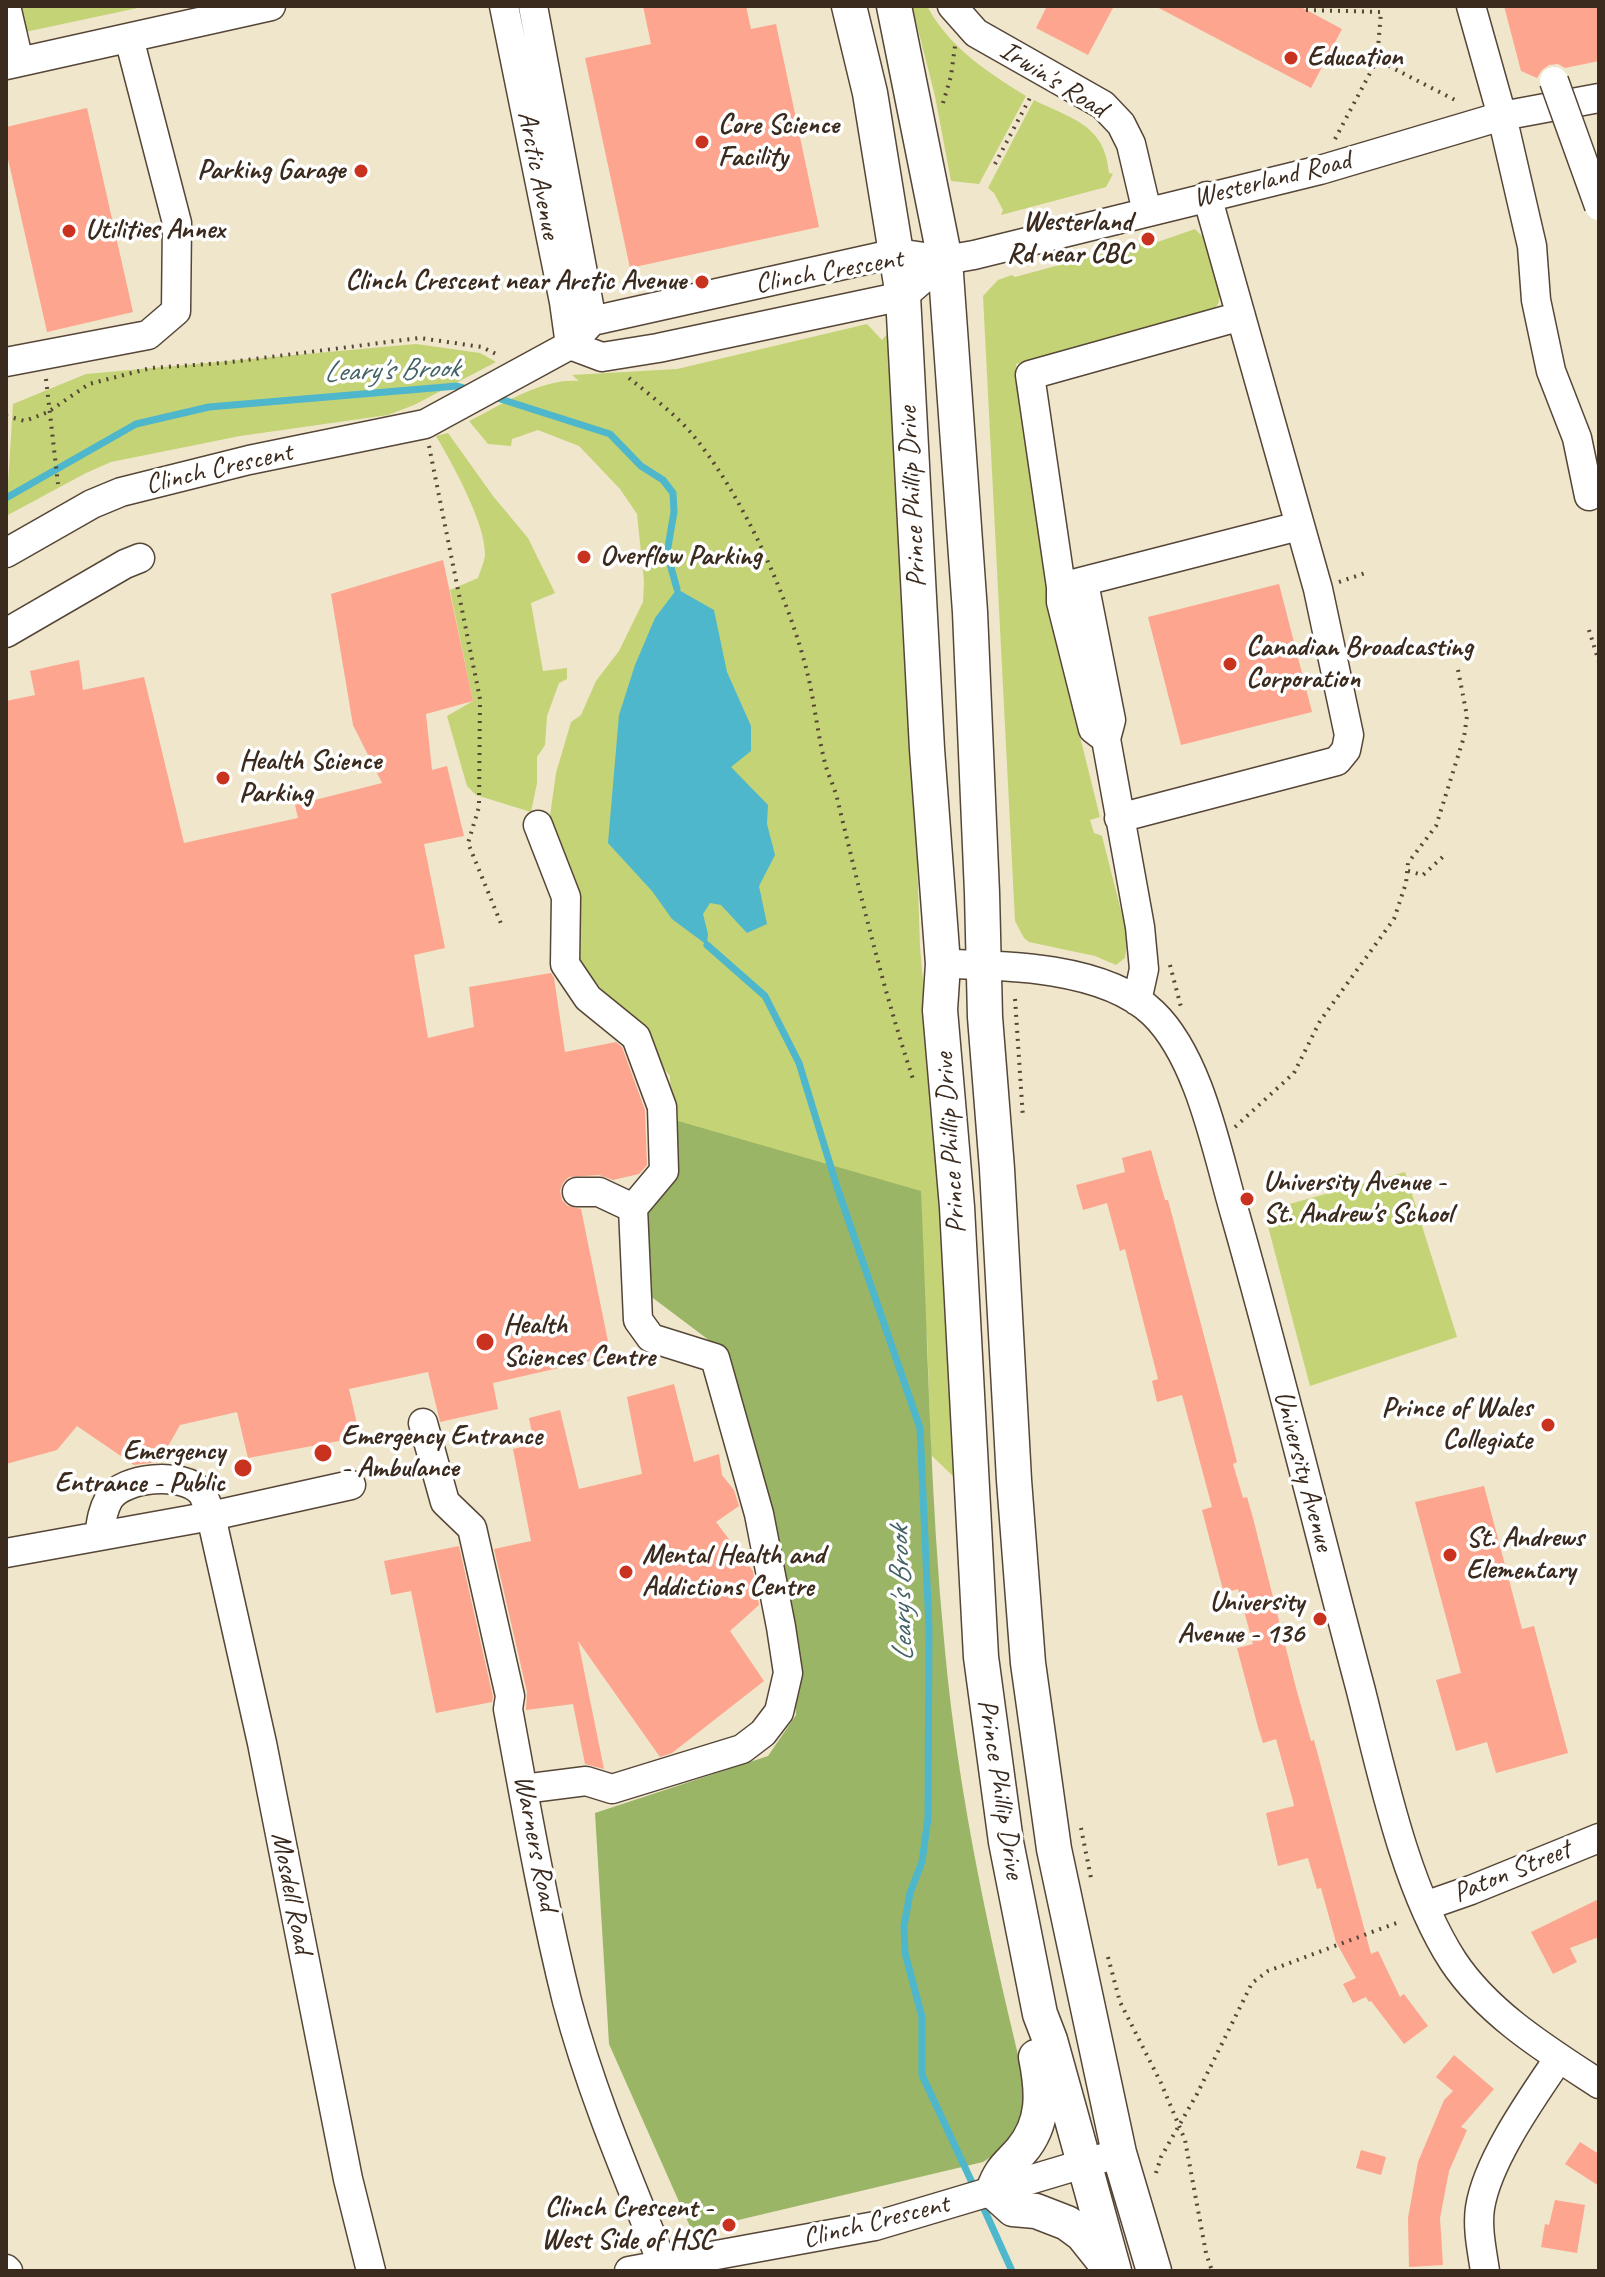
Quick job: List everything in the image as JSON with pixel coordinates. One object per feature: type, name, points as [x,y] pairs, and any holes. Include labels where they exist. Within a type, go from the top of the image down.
[{"type":"main road","name":"Prince Phillip Drive","points":[[849,6],[870,93],[903,296],[927,749],[943,964],[940,1010],[957,1207],[981,1657],[1006,1842],[1040,2014],[1050,2040],[1112,2271]]},
{"type":"main road","name":"Prince Phillip Drive","points":[[894,6],[945,260],[970,612],[983,965],[1028,1663],[1054,1849],[1119,2153],[1154,2271]]},
{"type":"main road","points":[[1040,2014],[1034,2047],[1042,2090],[1037,2126],[1030,2140],[1000,2170],[993,2191],[1013,2209],[1036,2211],[1067,2223],[1082,2234],[1112,2271]]},
{"type":"street","points":[[6,6],[12,63],[129,38],[220,12],[271,6]]},
{"type":"street","name":"Arctic Avenue","points":[[504,6],[570,345]]},
{"type":"street","name":"Arctic Avenue","points":[[533,6],[592,321]]},
{"type":"street","name":"Irwin's Road","points":[[952,6],[976,33],[1103,105],[1121,124],[1131,144],[1147,212]]},
{"type":"street","points":[[1471,6],[1502,116],[1532,246],[1536,300],[1551,371],[1577,438],[1589,496]]},
{"type":"street","points":[[7,356],[44,355],[148,335],[176,311],[177,223],[129,38]]},
{"type":"street","points":[[1554,81],[1599,206]]},
{"type":"street","name":"Westerland Road","points":[[945,260],[1320,170],[1502,116],[1599,98]]},
{"type":"street","points":[[1119,818],[1337,761],[1346,750],[1349,735],[1318,589],[1207,196]]},
{"type":"street","name":"Clinch Crescent","points":[[6,553],[92,504],[121,492],[435,419],[510,368],[570,345],[592,321],[897,253],[945,260]]},
{"type":"street","name":"Clinch Crescent","points":[[570,345],[602,357],[903,296],[945,260]]},
{"type":"street","points":[[1073,585],[1030,375],[1241,316]]},
{"type":"street","points":[[1137,1001],[1144,969],[1141,941],[1106,739],[1093,729],[1061,602],[1073,585],[1299,526]]},
{"type":"street","points":[[6,633],[140,558]]},
{"type":"street","points":[[523,1789],[586,1781],[612,1789],[742,1749],[763,1733],[779,1712],[788,1673],[759,1514],[715,1358],[651,1338],[638,1320],[633,1208],[664,1171],[662,1107],[636,1037],[588,998],[565,964],[566,897],[538,825]]},
{"type":"street","name":"University Avenue","points":[[943,964],[983,965],[1070,976],[1108,987],[1137,1001],[1160,1020],[1183,1051],[1204,1108],[1240,1233],[1395,1817],[1425,1906],[1442,1943],[1472,1986],[1495,2009],[1599,2084]]},
{"type":"street","points":[[577,1192],[599,1192],[633,1208]]},
{"type":"street","name":"Warners Road","points":[[423,1423],[445,1502],[472,1528],[510,1696],[508,1709],[523,1789],[568,2002],[606,2124],[663,2265]]},
{"type":"street","points":[[99,1536],[102,1513],[110,1497],[123,1486],[172,1478],[180,1480],[202,1493],[211,1516]]},
{"type":"street","points":[[6,1553],[211,1516],[351,1485]]},
{"type":"street","name":"Mosdell Road","points":[[211,1516],[262,1743],[348,2179],[371,2271]]},
{"type":"street","name":"Paton Street","points":[[1425,1906],[1599,1838]]},
{"type":"street","points":[[1485,2271],[1480,2241],[1480,2208],[1490,2176],[1518,2122],[1559,2058]]},
{"type":"street","name":"Clinch Crescent","points":[[629,2271],[822,2237],[935,2209],[1119,2153]]},
{"type":"path","points":[[1306,10],[1382,9],[1377,60],[1320,170]]},
{"type":"path","points":[[939,111],[951,76],[956,40]]},
{"type":"path","points":[[1377,60],[1465,105],[1466,97]]},
{"type":"path","points":[[995,164],[1032,94]]},
{"type":"path","points":[[6,416],[25,421],[48,412],[89,384],[151,368],[222,363],[420,338],[482,347],[510,368]]},
{"type":"path","points":[[44,355],[58,484]]},
{"type":"path","points":[[620,371],[691,433],[738,502],[775,577],[808,678],[825,764],[836,794],[860,899],[913,1079]]},
{"type":"path","points":[[435,419],[480,699],[479,807],[468,843],[502,926]]},
{"type":"path","points":[[1589,630],[1599,662]]},
{"type":"path","points":[[1233,1129],[1294,1073],[1320,1021],[1394,919],[1408,863],[1436,826],[1464,737],[1467,716],[1458,670]]},
{"type":"path","points":[[1408,871],[1423,875],[1447,853]]},
{"type":"path","points":[[1016,1012],[1024,1128]]},
{"type":"path","points":[[1080,1822],[1092,1881]]},
{"type":"path","points":[[1156,2173],[1161,2157],[1252,1983],[1268,1971],[1399,1922]]},
{"type":"path","points":[[1108,1956],[1120,2002],[1180,2125],[1190,2159],[1203,2242],[1212,2271]]},
{"type":"green space","points":[[14,6],[147,6],[25,32]]},
{"type":"green space","points":[[912,6],[927,6],[958,46],[983,68],[1026,96],[979,184],[951,181],[935,96]]},
{"type":"green space","points":[[1034,100],[1084,125],[1093,133],[1101,144],[1109,173],[1113,174],[1106,187],[1001,215],[1003,210],[988,188]]},
{"type":"green space","points":[[1195,229],[1203,237],[1219,292],[1213,311],[1016,364],[1058,648],[1100,817],[1090,820],[1094,833],[1102,836],[1128,938],[1125,958],[1116,965],[1095,956],[1029,942],[1015,921],[983,296],[998,280],[1012,275],[1015,277],[1141,243],[1146,246]]},
{"type":"green space","points":[[867,324],[882,340],[888,333],[891,350],[920,947],[941,1181],[954,1477],[931,1455],[927,1334],[671,1119],[670,1076],[580,962],[576,915],[548,830],[556,773],[571,722],[581,715],[596,681],[619,651],[643,602],[644,581],[637,514],[620,489],[579,446],[538,430],[512,439],[511,446],[488,444],[469,421],[536,388],[579,381],[572,375],[677,369]]},
{"type":"green space","points":[[416,344],[480,353],[496,362],[414,405],[388,415],[240,436],[111,462],[6,516],[13,404],[86,374]]},
{"type":"green space","points":[[448,433],[528,538],[555,593],[531,603],[543,671],[567,668],[567,679],[559,683],[547,716],[545,745],[537,757],[537,783],[531,812],[476,795],[467,786],[447,716],[473,701],[450,590],[478,578],[485,554],[474,510],[436,436]]},
{"type":"green space","points":[[671,1119],[921,1191],[936,1536],[951,1707],[978,1875],[1028,2096],[1023,2124],[1001,2150],[983,2162],[692,2231],[609,2044],[595,1813],[768,1756],[796,1715],[790,1626],[726,1353],[645,1292],[642,1227],[669,1170]]},
{"type":"green space","points":[[1405,1172],[1457,1337],[1310,1386],[1264,1211]]},
{"type":"water","points":[[677,589],[714,610],[727,672],[751,726],[751,751],[731,767],[768,805],[767,824],[775,855],[759,886],[767,924],[747,933],[721,905],[710,903],[703,914],[707,945],[672,919],[652,891],[608,843],[619,715],[655,618]]},
{"type":"building","name":"Core Science Facility","points":[[643,6],[746,6],[751,29],[776,24],[819,227],[630,268],[585,58],[651,44]]},
{"type":"building","points":[[1047,6],[1114,6],[1088,55],[1036,28]]},
{"type":"building","name":"Education","points":[[1155,6],[1299,6],[1342,29],[1311,88]]},
{"type":"building","points":[[1504,6],[1599,6],[1599,61],[1565,68],[1558,64],[1549,65],[1537,78],[1521,71]]},
{"type":"building","name":"Utilities Annex","points":[[87,108],[133,312],[47,332],[6,150],[6,127]]},
{"type":"building","name":"Health Sciences Centre","points":[[443,560],[473,701],[426,714],[432,770],[447,766],[464,836],[424,844],[445,948],[414,955],[428,1038],[474,1027],[469,987],[551,973],[565,1052],[616,1042],[622,1047],[645,1110],[647,1165],[639,1174],[613,1180],[599,1175],[569,1177],[560,1191],[562,1200],[568,1206],[581,1209],[611,1356],[493,1383],[498,1409],[440,1422],[428,1372],[349,1389],[360,1437],[248,1458],[237,1412],[180,1425],[159,1462],[134,1465],[77,1426],[57,1450],[6,1464],[6,701],[35,695],[30,671],[79,660],[83,690],[144,677],[184,843],[298,818],[295,805],[382,783],[353,725],[331,594]]},
{"type":"building","name":"Canadian Broadcasting Corporation","points":[[1279,584],[1312,712],[1181,745],[1148,617]]},
{"type":"building","points":[[1151,1150],[1165,1200],[1168,1200],[1225,1415],[1237,1462],[1233,1464],[1243,1498],[1247,1497],[1253,1518],[1296,1688],[1311,1741],[1314,1740],[1371,1954],[1378,1951],[1400,1997],[1404,1994],[1428,2026],[1404,2044],[1371,2001],[1366,1997],[1353,2003],[1343,1984],[1356,1978],[1336,1942],[1321,1888],[1317,1889],[1308,1858],[1278,1866],[1266,1813],[1294,1806],[1293,1801],[1276,1739],[1263,1743],[1258,1727],[1237,1648],[1253,1644],[1238,1589],[1224,1593],[1202,1510],[1212,1507],[1182,1395],[1157,1402],[1152,1381],[1158,1379],[1125,1249],[1120,1251],[1107,1203],[1083,1210],[1076,1185],[1125,1172],[1122,1158]]},
{"type":"building","name":"Mental Health and Addictions Centre","points":[[674,1384],[694,1462],[719,1454],[722,1475],[734,1490],[739,1506],[716,1522],[753,1571],[759,1605],[730,1631],[764,1681],[672,1753],[660,1757],[578,1641],[604,1769],[585,1764],[573,1704],[526,1710],[527,1692],[494,1549],[531,1541],[513,1449],[534,1444],[529,1418],[560,1410],[579,1489],[642,1474],[627,1397]]},
{"type":"building","points":[[1484,1486],[1522,1629],[1534,1626],[1568,1753],[1496,1773],[1487,1742],[1456,1751],[1436,1680],[1461,1673],[1415,1502]]},
{"type":"building","points":[[459,1546],[493,1697],[492,1702],[436,1713],[411,1591],[391,1595],[384,1561]]},
{"type":"building","points":[[1599,1899],[1599,1937],[1570,1948],[1577,1962],[1553,1974],[1531,1932]]},
{"type":"building","points":[[1454,2055],[1494,2089],[1461,2127],[1467,2130],[1449,2171],[1440,2218],[1443,2265],[1409,2267],[1408,2218],[1418,2162],[1444,2100],[1453,2091],[1436,2077]]},
{"type":"building","points":[[1580,2142],[1599,2154],[1599,2186],[1565,2164]]},
{"type":"building","points":[[1361,2150],[1386,2157],[1381,2175],[1356,2168]]},
{"type":"building","points":[[1555,2200],[1585,2205],[1577,2253],[1541,2247],[1545,2224],[1549,2225]]},
{"type":"waterway","name":"Leary's Brook","points":[[6,498],[136,424],[209,407],[457,386],[471,390]]},
{"type":"waterway","name":"Leary's Brook","points":[[491,396],[610,434],[641,466],[663,480],[673,493],[674,512],[667,553],[677,589]]},
{"type":"waterway","name":"Leary's Brook","points":[[707,945],[765,996],[799,1063],[837,1187],[920,1428],[929,1627],[928,1818],[922,1862],[910,1893],[904,1926],[905,1953],[922,2017],[922,2075],[975,2189]]},
{"type":"waterway","name":"Leary's Brook","points":[[980,2200],[1012,2271]]},
{"type":"place","name":"Education","points":[[1291,58]]},
{"type":"place","name":"Core Science Facility","points":[[702,142]]},
{"type":"place","name":"Parking Garage","points":[[361,171]]},
{"type":"place","name":"Utilities Annex","points":[[69,231]]},
{"type":"place","name":"Westerland Rd near CBC","points":[[1148,239]]},
{"type":"place","name":"Clinch Crescent near Arctic Avenue","points":[[702,282]]},
{"type":"place","name":"Overflow Parking","points":[[584,557]]},
{"type":"place","name":"Canadian Broadcasting Corporation","points":[[1230,664]]},
{"type":"place","name":"Health Science Parking","points":[[223,778]]},
{"type":"place","name":"University Avenue - St. Andrew's School","points":[[1247,1199]]},
{"type":"place","name":"Health Sciences Centre","points":[[485,1342]]},
{"type":"place","name":"Prince of Wales Collegiate","points":[[1548,1425]]},
{"type":"place","name":"Emergency Entrance - Ambulance","points":[[323,1453]]},
{"type":"place","name":"Emergency Entrance - Public","points":[[243,1468]]},
{"type":"place","name":"St. Andrews Elementary","points":[[1450,1555]]},
{"type":"place","name":"Mental Health and Addictions Centre","points":[[626,1572]]},
{"type":"place","name":"University Avenue - 136","points":[[1320,1619]]},
{"type":"place","name":"Clinch Crescent - West Side of HSC","points":[[729,2225]]}]
